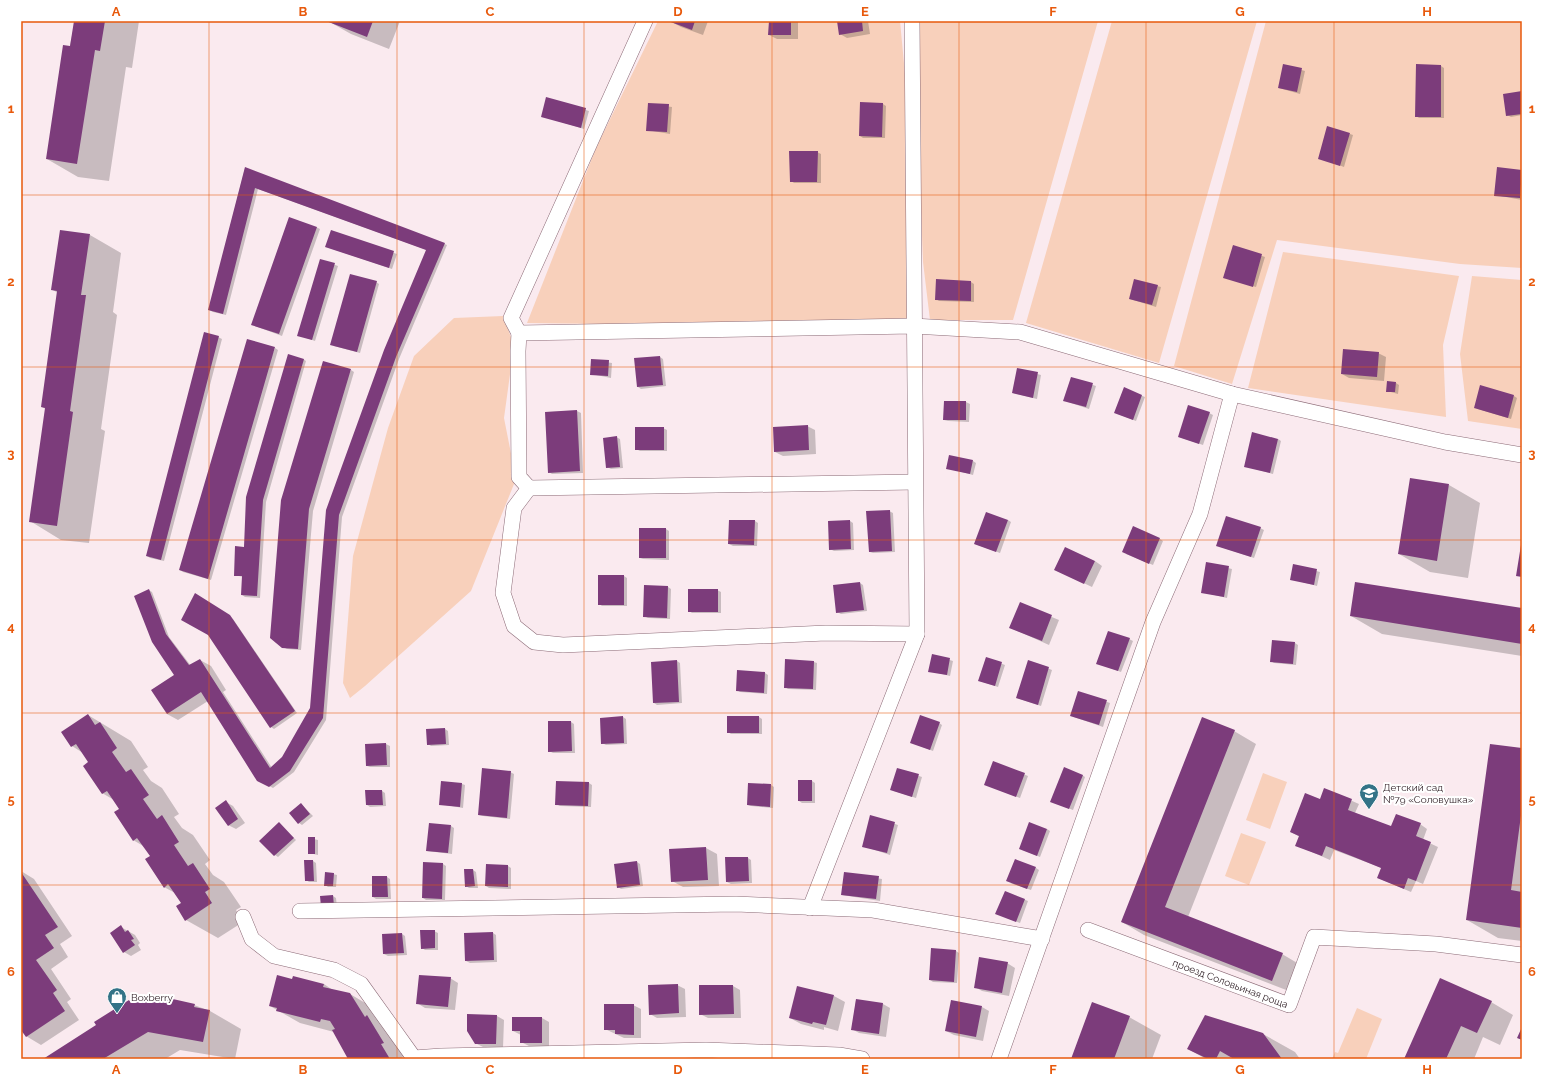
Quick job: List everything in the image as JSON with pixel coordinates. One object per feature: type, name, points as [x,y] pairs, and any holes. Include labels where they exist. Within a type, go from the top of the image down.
[{"type":"street","points":[[646,21],[511,318],[519,333],[519,477],[529,488],[915,482]]},
{"type":"street","points":[[810,908],[917,634],[913,326],[912,21]]},
{"type":"street","points":[[519,333],[913,326],[1020,332],[1232,394],[1445,442],[1522,455]]},
{"type":"street","points":[[999,1059],[1153,622],[1200,514],[1232,394]]},
{"type":"street","points":[[529,488],[514,508],[503,593],[514,626],[534,642],[563,646],[826,633],[917,634]]},
{"type":"street","points":[[300,910],[736,904],[873,910],[1042,939]]},
{"type":"street","points":[[243,917],[252,939],[274,956],[334,970],[361,984],[414,1058],[441,1056],[706,1050],[839,1055],[862,1059]]},
{"type":"street","name":"проезд Соловьиная роща","points":[[1088,930],[1289,1005],[1314,938],[1436,944],[1522,956]]},
{"type":"shaded area","points":[[658,21],[900,21],[905,74],[915,319],[757,326],[527,323],[596,148]]},
{"type":"shaded area","points":[[914,21],[1098,21],[1013,320],[930,320],[923,262]]},
{"type":"shaded area","points":[[1112,21],[1257,21],[1159,363],[1026,323]]},
{"type":"shaded area","points":[[1266,21],[1522,21],[1522,268],[1460,264],[1277,240],[1232,384],[1174,366]]},
{"type":"shaded area","points":[[1283,252],[1459,276],[1443,345],[1446,417],[1248,388]]},
{"type":"shaded area","points":[[1472,276],[1522,280],[1522,429],[1468,421],[1460,354]]},
{"type":"shaded area","points":[[503,316],[514,345],[504,418],[516,479],[471,591],[350,698],[343,683],[353,556],[388,428],[414,356],[454,318]]},
{"type":"shaded area","points":[[1263,773],[1287,782],[1270,829],[1246,820]]},
{"type":"shaded area","points":[[1241,833],[1266,842],[1249,885],[1225,876]]},
{"type":"shaded area","points":[[1357,1008],[1382,1019],[1366,1059],[1332,1059],[1335,1052],[1338,1053]]},
{"type":"building","points":[[74,21],[105,21],[100,51],[95,50],[77,164],[46,159],[63,45],[70,46]]},
{"type":"building","points":[[326,21],[373,21],[367,37]]},
{"type":"building","points":[[668,21],[695,21],[692,30]]},
{"type":"building","points":[[769,21],[791,21],[791,35],[768,35]]},
{"type":"building","points":[[837,21],[862,21],[863,31],[839,35]]},
{"type":"building","points":[[1283,64],[1302,68],[1297,92],[1278,88]]},
{"type":"building","points":[[1416,64],[1441,65],[1441,117],[1415,117]]},
{"type":"building","points":[[1522,91],[1522,114],[1506,116],[1503,94]]},
{"type":"building","points":[[546,97],[586,108],[581,128],[541,117]]},
{"type":"building","points":[[860,102],[883,103],[882,137],[859,136]]},
{"type":"building","points":[[648,103],[669,104],[667,132],[646,131]]},
{"type":"building","points":[[1327,126],[1350,133],[1340,166],[1318,159]]},
{"type":"building","points":[[789,151],[818,151],[817,182],[790,182]]},
{"type":"building","points":[[245,167],[445,243],[396,357],[339,515],[323,718],[290,771],[269,787],[257,781],[201,692],[167,714],[151,690],[174,675],[152,642],[134,596],[149,589],[166,634],[189,665],[200,659],[270,768],[282,757],[310,708],[326,510],[384,350],[426,250],[255,188],[223,314],[208,310]]},
{"type":"building","points":[[1497,167],[1522,170],[1520,198],[1494,196]]},
{"type":"building","points":[[289,217],[317,227],[279,334],[251,325]]},
{"type":"building","points":[[60,230],[90,234],[81,295],[86,295],[70,411],[73,412],[57,526],[29,522],[45,408],[41,407],[57,291],[51,290]]},
{"type":"building","points":[[331,230],[394,251],[389,268],[325,247]]},
{"type":"building","points":[[1233,245],[1262,254],[1253,287],[1223,278]]},
{"type":"building","points":[[320,259],[335,263],[312,340],[297,336]]},
{"type":"building","points":[[350,274],[377,281],[357,352],[330,345]]},
{"type":"building","points":[[936,279],[971,281],[971,301],[935,300]]},
{"type":"building","points":[[1134,279],[1158,285],[1152,305],[1129,299]]},
{"type":"building","points":[[204,332],[219,336],[161,560],[146,556]]},
{"type":"building","points":[[247,339],[275,347],[208,579],[179,570]]},
{"type":"building","points":[[1343,349],[1379,352],[1377,377],[1341,374]]},
{"type":"building","points":[[288,354],[304,359],[263,500],[257,596],[241,595],[242,576],[234,576],[235,546],[244,547],[246,497]]},
{"type":"building","points":[[660,356],[663,385],[637,387],[634,358]]},
{"type":"building","points":[[591,359],[609,360],[608,376],[590,375]]},
{"type":"building","points":[[323,361],[351,369],[309,509],[298,649],[282,648],[270,638],[281,500]]},
{"type":"building","points":[[1017,368],[1038,372],[1033,398],[1012,393]]},
{"type":"building","points":[[1071,377],[1093,383],[1086,407],[1063,401]]},
{"type":"building","points":[[1387,381],[1396,382],[1395,392],[1386,392]]},
{"type":"building","points":[[1480,385],[1514,395],[1508,418],[1474,408]]},
{"type":"building","points":[[1124,387],[1142,395],[1133,420],[1114,413]]},
{"type":"building","points":[[944,401],[966,401],[966,420],[943,420]]},
{"type":"building","points":[[1188,405],[1210,412],[1199,444],[1178,437]]},
{"type":"building","points":[[577,410],[580,471],[548,473],[545,412]]},
{"type":"building","points":[[808,425],[809,450],[774,452],[773,427]]},
{"type":"building","points":[[635,427],[664,427],[664,450],[635,450]]},
{"type":"building","points":[[1252,432],[1278,439],[1270,473],[1244,467]]},
{"type":"building","points":[[617,436],[620,467],[606,468],[603,438]]},
{"type":"building","points":[[949,455],[973,460],[970,474],[946,469]]},
{"type":"building","points":[[1410,478],[1449,484],[1437,561],[1398,554]]},
{"type":"building","points":[[890,510],[892,551],[869,552],[866,511]]},
{"type":"building","points":[[986,512],[1008,520],[996,552],[974,544]]},
{"type":"building","points":[[1226,516],[1261,527],[1251,557],[1216,546]]},
{"type":"building","points":[[729,520],[755,520],[754,545],[728,544]]},
{"type":"building","points":[[850,520],[851,549],[829,550],[828,521]]},
{"type":"building","points":[[1133,526],[1160,538],[1149,564],[1122,552]]},
{"type":"building","points":[[639,528],[666,528],[666,558],[639,558]]},
{"type":"building","points":[[1522,545],[1522,577],[1516,576]]},
{"type":"building","points":[[1065,547],[1095,561],[1084,584],[1054,570]]},
{"type":"building","points":[[1206,562],[1229,566],[1224,597],[1201,593]]},
{"type":"building","points":[[1293,564],[1317,569],[1314,585],[1290,580]]},
{"type":"building","points":[[598,575],[624,575],[624,605],[598,605]]},
{"type":"building","points":[[860,582],[864,610],[836,613],[833,585]]},
{"type":"building","points":[[1355,582],[1522,608],[1522,644],[1350,616]]},
{"type":"building","points":[[644,585],[668,586],[667,618],[643,617]]},
{"type":"building","points":[[688,589],[718,589],[718,612],[688,612]]},
{"type":"building","points":[[195,593],[230,615],[295,711],[270,728],[208,635],[181,620]]},
{"type":"building","points":[[1020,602],[1052,615],[1042,641],[1009,628]]},
{"type":"building","points":[[1108,631],[1130,638],[1118,671],[1096,664]]},
{"type":"building","points":[[1272,640],[1295,642],[1293,664],[1270,662]]},
{"type":"building","points":[[932,654],[950,658],[947,675],[928,672]]},
{"type":"building","points":[[986,657],[1002,662],[995,686],[978,681]]},
{"type":"building","points":[[785,659],[814,661],[813,689],[784,688]]},
{"type":"building","points":[[677,660],[679,702],[653,703],[651,662]]},
{"type":"building","points":[[1028,660],[1049,667],[1038,705],[1016,698]]},
{"type":"building","points":[[737,670],[765,672],[764,693],[736,691]]},
{"type":"building","points":[[1078,691],[1107,700],[1099,725],[1070,716]]},
{"type":"building","points":[[88,714],[95,725],[100,722],[117,748],[112,752],[126,772],[131,769],[149,795],[143,799],[157,819],[162,815],[179,842],[174,845],[188,866],[193,863],[210,889],[205,892],[212,903],[185,921],[176,906],[181,903],[168,884],[164,888],[145,859],[150,856],[137,838],[133,841],[114,812],[119,809],[107,791],[102,794],[83,766],[88,762],[76,744],[71,747],[61,732]]},
{"type":"building","points":[[920,715],[940,722],[930,750],[910,743]]},
{"type":"building","points":[[623,716],[624,743],[601,744],[600,718]]},
{"type":"building","points":[[727,716],[759,716],[759,733],[727,733]]},
{"type":"building","points":[[1202,717],[1235,730],[1165,907],[1283,953],[1272,981],[1121,922]]},
{"type":"building","points":[[548,721],[571,721],[572,751],[548,752]]},
{"type":"building","points":[[445,728],[446,744],[427,745],[426,729]]},
{"type":"building","points":[[386,743],[387,765],[366,766],[365,744]]},
{"type":"building","points":[[1490,744],[1522,748],[1522,808],[1511,890],[1522,892],[1522,928],[1466,920]]},
{"type":"building","points":[[993,761],[1025,773],[1016,797],[984,785]]},
{"type":"building","points":[[1064,767],[1083,775],[1069,809],[1050,802]]},
{"type":"building","points":[[482,768],[511,771],[507,818],[478,815]]},
{"type":"building","points":[[897,768],[919,774],[912,797],[890,790]]},
{"type":"building","points":[[798,780],[812,780],[812,801],[798,801]]},
{"type":"building","points":[[441,781],[462,783],[460,807],[439,805]]},
{"type":"building","points":[[556,781],[589,782],[588,806],[555,805]]},
{"type":"building","points":[[748,783],[771,784],[770,807],[747,805]]},
{"type":"building","points":[[1324,788],[1352,799],[1348,810],[1391,826],[1396,814],[1421,823],[1416,836],[1431,842],[1416,881],[1408,878],[1404,889],[1377,878],[1381,868],[1354,857],[1326,846],[1322,856],[1295,846],[1299,836],[1290,832],[1305,793],[1320,799]]},
{"type":"building","points":[[365,790],[382,790],[383,805],[366,805]]},
{"type":"building","points":[[226,800],[238,819],[228,826],[215,808]]},
{"type":"building","points":[[301,803],[310,814],[298,824],[289,813]]},
{"type":"building","points":[[870,815],[895,822],[887,853],[862,847]]},
{"type":"building","points":[[279,822],[294,838],[274,856],[259,841]]},
{"type":"building","points":[[1029,822],[1047,829],[1037,856],[1019,849]]},
{"type":"building","points":[[429,823],[451,825],[448,853],[426,851]]},
{"type":"building","points":[[308,837],[315,837],[315,854],[308,854]]},
{"type":"building","points":[[706,847],[708,880],[671,882],[669,849]]},
{"type":"building","points":[[725,857],[748,857],[749,881],[726,882]]},
{"type":"building","points":[[1015,859],[1036,867],[1027,889],[1006,881]]},
{"type":"building","points":[[304,860],[313,860],[314,881],[305,881]]},
{"type":"building","points":[[637,861],[640,885],[617,888],[614,864]]},
{"type":"building","points":[[423,862],[443,863],[442,899],[422,898]]},
{"type":"building","points":[[486,864],[508,865],[508,887],[485,886]]},
{"type":"building","points":[[464,869],[473,869],[475,886],[465,887]]},
{"type":"building","points":[[21,872],[58,927],[45,935],[54,948],[36,960],[57,990],[53,993],[65,1011],[26,1037],[21,1030]]},
{"type":"building","points":[[325,872],[334,873],[333,886],[324,886]]},
{"type":"building","points":[[844,872],[879,876],[876,899],[841,895]]},
{"type":"building","points":[[372,876],[387,876],[388,897],[372,897]]},
{"type":"building","points":[[1005,891],[1025,899],[1016,922],[995,914]]},
{"type":"building","points":[[333,895],[334,906],[321,907],[320,896]]},
{"type":"building","points":[[121,925],[125,932],[128,930],[134,939],[131,940],[135,945],[123,953],[110,933]]},
{"type":"building","points":[[420,930],[435,930],[435,948],[421,949]]},
{"type":"building","points":[[493,932],[494,960],[465,961],[464,933]]},
{"type":"building","points":[[402,933],[404,953],[383,954],[382,934]]},
{"type":"building","points":[[931,948],[956,950],[954,982],[929,980]]},
{"type":"building","points":[[979,957],[1008,962],[1002,993],[974,988]]},
{"type":"building","points":[[277,975],[292,979],[293,976],[324,984],[323,987],[350,993],[365,1017],[367,1015],[384,1043],[381,1044],[390,1059],[348,1059],[332,1030],[335,1029],[330,1021],[321,1019],[320,1022],[276,1011],[277,1008],[269,1006]]},
{"type":"building","points":[[419,975],[451,977],[448,1007],[416,1004]]},
{"type":"building","points":[[1440,978],[1492,1001],[1477,1033],[1461,1026],[1446,1059],[1404,1059]]},
{"type":"building","points":[[678,984],[679,1013],[649,1015],[648,985]]},
{"type":"building","points":[[699,985],[733,985],[734,1014],[699,1015]]},
{"type":"building","points":[[797,986],[834,995],[826,1025],[813,1022],[812,1024],[789,1018]]},
{"type":"building","points":[[142,995],[154,998],[155,995],[195,1004],[194,1007],[210,1010],[203,1042],[148,1032],[103,1059],[43,1059],[96,1025],[94,1022],[129,1000],[131,1003]]},
{"type":"building","points":[[856,999],[883,1003],[879,1034],[851,1030]]},
{"type":"building","points":[[951,1000],[982,1006],[976,1037],[945,1031]]},
{"type":"building","points":[[1092,1002],[1130,1016],[1114,1059],[1071,1059]]},
{"type":"building","points":[[604,1004],[634,1004],[634,1035],[615,1034],[615,1030],[604,1030]]},
{"type":"building","points":[[467,1014],[497,1015],[496,1044],[475,1044],[467,1031]]},
{"type":"building","points":[[1205,1015],[1263,1033],[1282,1059],[1234,1059],[1220,1051],[1216,1059],[1208,1059],[1187,1049]]},
{"type":"building","points":[[512,1017],[542,1017],[542,1043],[520,1043],[520,1031],[512,1031]]},
{"type":"building","points":[[1522,1027],[1522,1040],[1517,1038]]},
{"type":"place","name":"Детский сад №79 «Соловушка»","points":[[1369,810]]},
{"type":"place","name":"Boxberry","points":[[117,1014]]}]
